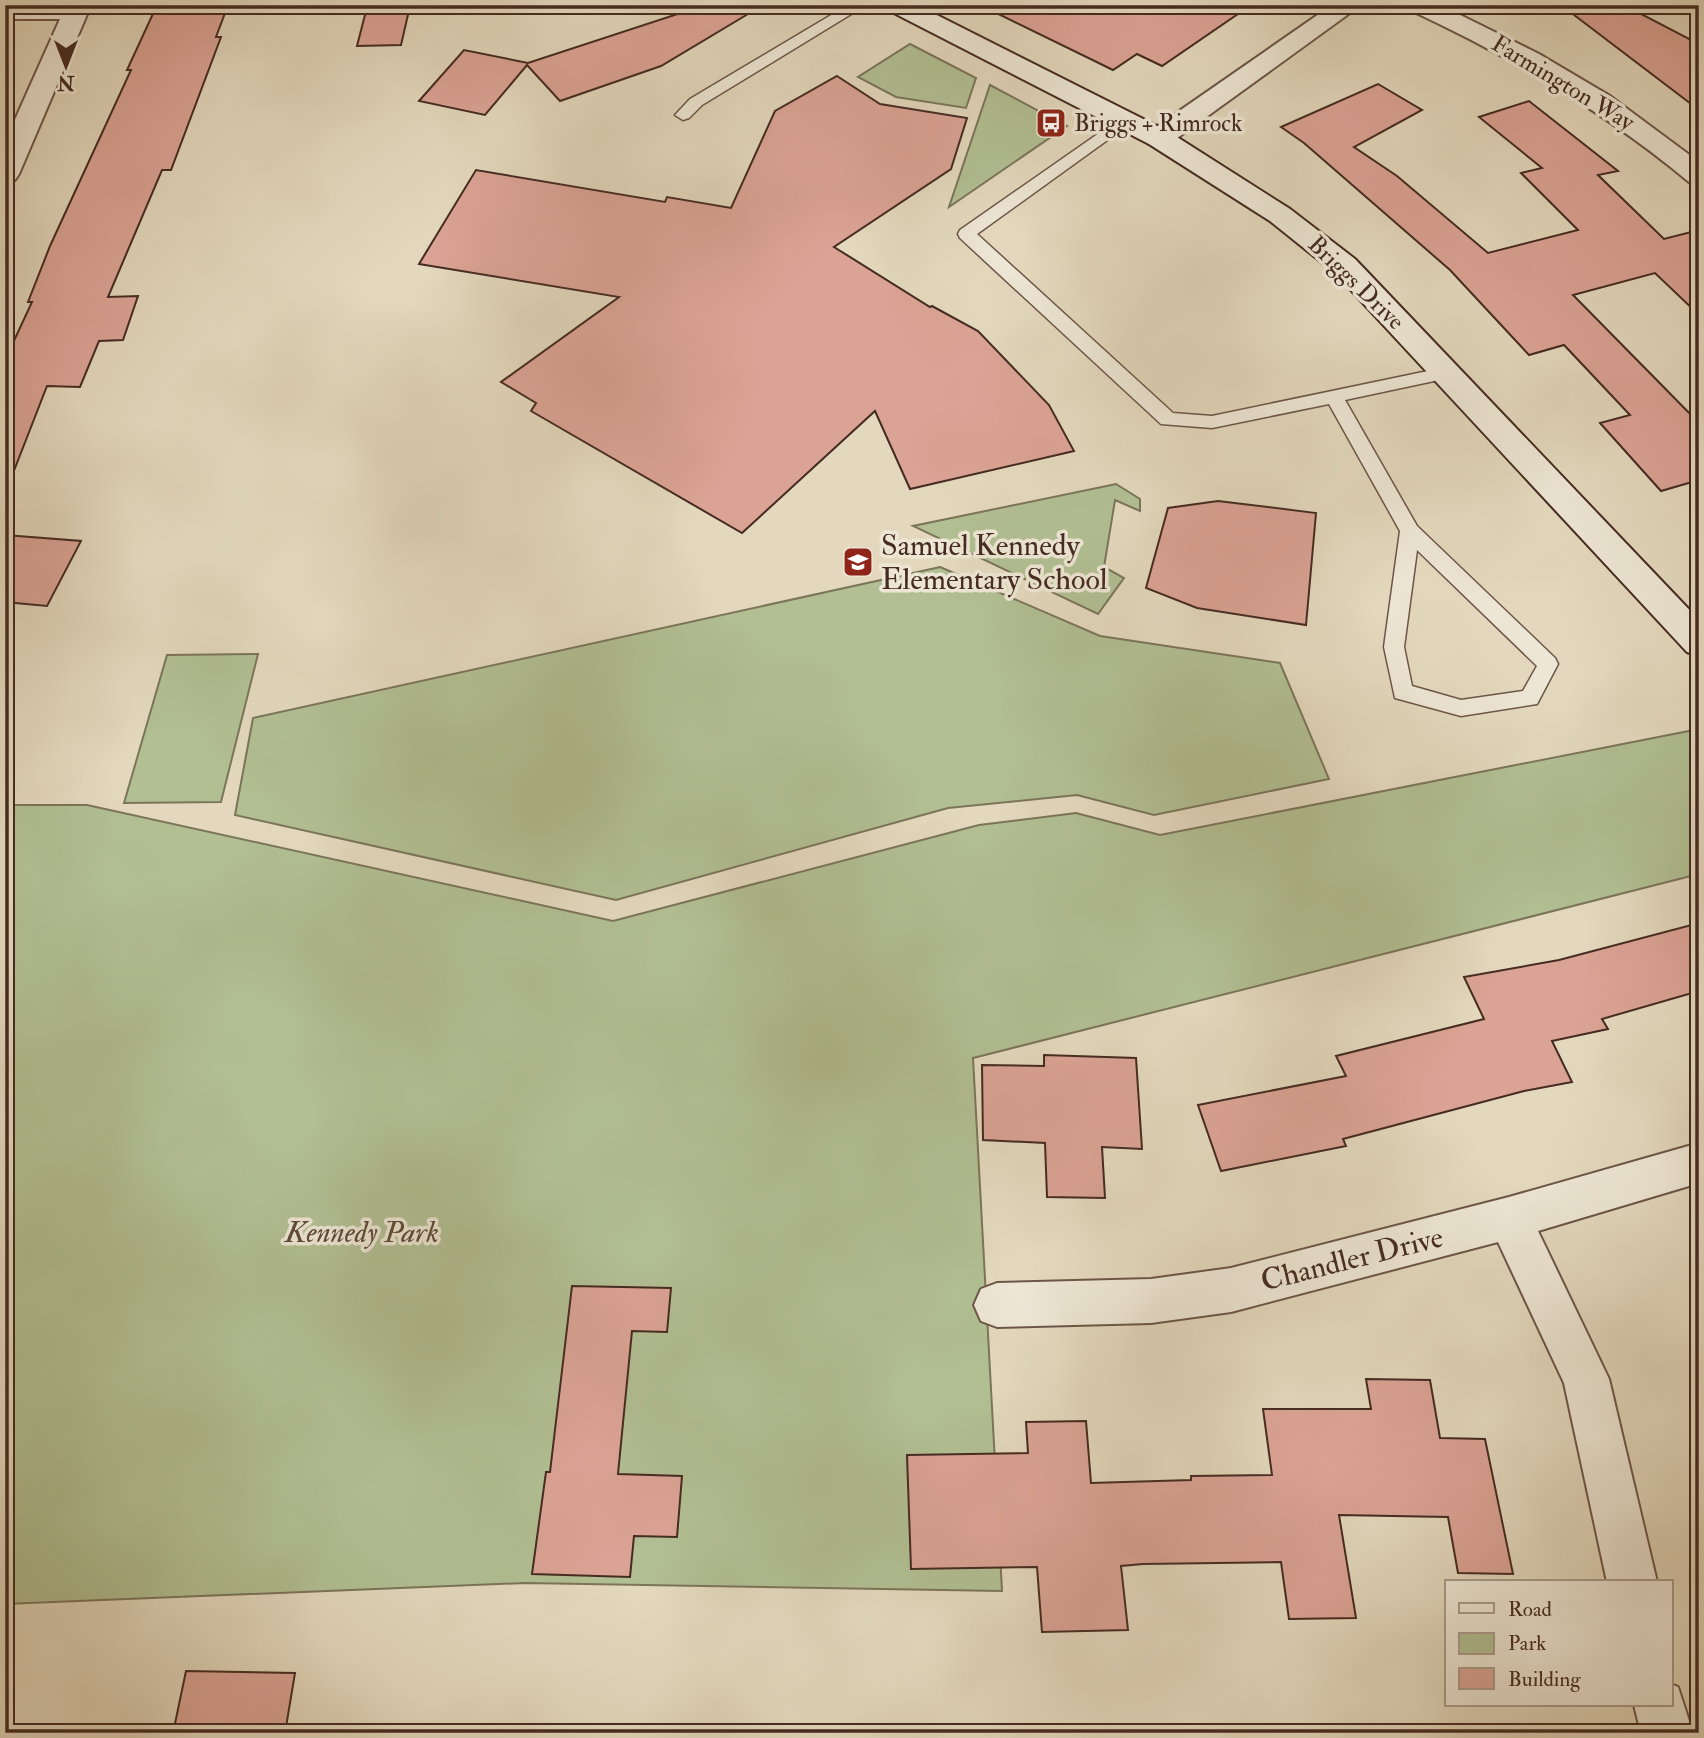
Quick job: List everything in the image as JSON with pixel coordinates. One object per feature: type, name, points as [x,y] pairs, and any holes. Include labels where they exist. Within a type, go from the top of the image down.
[{"type":"street","name":"Briggs Drive","points":[[897,5],[1159,138],[1280,215],[1345,266],[1699,643]]},
{"type":"street","points":[[1159,138],[1349,5]]},
{"type":"street","name":"Farmington Way","points":[[1419,5],[1483,35],[1573,85],[1644,132],[1699,176]]},
{"type":"street","points":[[5,11],[78,8],[5,174]]},
{"type":"street","name":"Chandler Drive","points":[[997,1305],[1151,1301],[1231,1290],[1509,1218],[1699,1163]]},
{"type":"street","points":[[1509,1218],[1586,1379],[1632,1580]]},
{"type":"street","points":[[1660,1706],[1667,1733]]},
{"type":"lane","points":[[683,116],[696,102],[859,5]]},
{"type":"lane","points":[[1125,120],[965,234],[1168,419],[1212,422],[1447,373]]},
{"type":"lane","points":[[1334,397],[1410,531],[1548,664],[1530,698],[1461,708],[1402,692],[1394,647],[1410,531]]},
{"type":"green space","points":[[910,44],[976,78],[966,108],[896,97],[858,77]]},
{"type":"green space","points":[[990,85],[1067,126],[949,207]]},
{"type":"green space","points":[[1116,484],[1140,499],[1140,511],[1115,500],[1104,567],[1124,578],[1098,614],[913,526]]},
{"type":"green space","points":[[940,567],[1100,636],[1280,663],[1329,779],[1154,815],[1077,795],[948,808],[616,900],[235,815],[253,718]]},
{"type":"green space","points":[[258,654],[221,802],[124,803],[167,655]]},
{"type":"green space","name":"Kennedy Park","points":[[1699,729],[1699,874],[973,1058],[1002,1591],[525,1583],[5,1604],[5,805],[87,805],[613,921],[979,825],[1076,813],[1160,835]]},
{"type":"building","points":[[157,5],[228,5],[216,37],[221,37],[171,170],[162,170],[108,297],[138,296],[123,340],[99,341],[80,387],[47,386],[8,486],[5,485],[5,360],[32,302],[28,302],[50,246],[131,70],[127,70]]},
{"type":"building","points":[[705,5],[763,5],[661,66],[560,101],[527,65],[485,115],[419,101],[464,50],[528,63]]},
{"type":"building","points":[[980,5],[1251,5],[1162,66],[1137,54],[1113,70]]},
{"type":"building","points":[[1561,5],[1624,5],[1699,44],[1699,110]]},
{"type":"building","points":[[410,6],[401,45],[357,46],[367,7]]},
{"type":"building","points":[[837,76],[880,104],[967,118],[951,169],[834,247],[930,307],[978,331],[1049,405],[1074,451],[910,489],[875,411],[742,533],[531,411],[536,403],[501,382],[619,297],[419,264],[476,170],[665,202],[667,197],[731,208],[775,111]]},
{"type":"building","points":[[1378,84],[1422,110],[1354,147],[1397,176],[1488,253],[1578,230],[1521,173],[1542,168],[1479,117],[1529,101],[1618,171],[1598,175],[1664,239],[1699,230],[1699,315],[1655,273],[1573,295],[1699,423],[1699,480],[1661,491],[1600,423],[1630,415],[1564,345],[1529,355],[1450,270],[1304,143],[1281,127]]},
{"type":"building","points":[[1218,501],[1316,513],[1306,625],[1197,608],[1146,588],[1168,508]]},
{"type":"building","points":[[5,535],[81,541],[47,606],[5,602]]},
{"type":"building","points":[[1699,923],[1699,991],[1602,1019],[1608,1029],[1552,1041],[1572,1082],[1524,1091],[1343,1139],[1346,1146],[1221,1171],[1198,1105],[1346,1076],[1336,1056],[1484,1019],[1464,977],[1559,960]]},
{"type":"building","points":[[1044,1055],[1136,1058],[1142,1149],[1102,1147],[1105,1198],[1047,1197],[1045,1143],[983,1140],[982,1065],[1044,1066]]},
{"type":"building","points":[[572,1286],[671,1288],[667,1332],[632,1331],[618,1474],[682,1476],[677,1537],[634,1536],[630,1577],[532,1574],[546,1472],[550,1472]]},
{"type":"building","points":[[1366,1379],[1430,1380],[1440,1438],[1485,1439],[1513,1574],[1458,1573],[1448,1517],[1339,1515],[1356,1618],[1289,1619],[1281,1562],[1143,1564],[1121,1566],[1128,1630],[1042,1632],[1037,1567],[911,1569],[907,1455],[1028,1453],[1026,1422],[1086,1421],[1091,1483],[1191,1480],[1191,1476],[1272,1475],[1263,1409],[1371,1409]]},
{"type":"building","points":[[186,1671],[295,1673],[285,1733],[173,1733]]},
{"type":"place","name":"Briggs + Rimrock","points":[[1051,123]]},
{"type":"place","name":"Samuel Kennedy Elementary School","points":[[858,562]]}]
